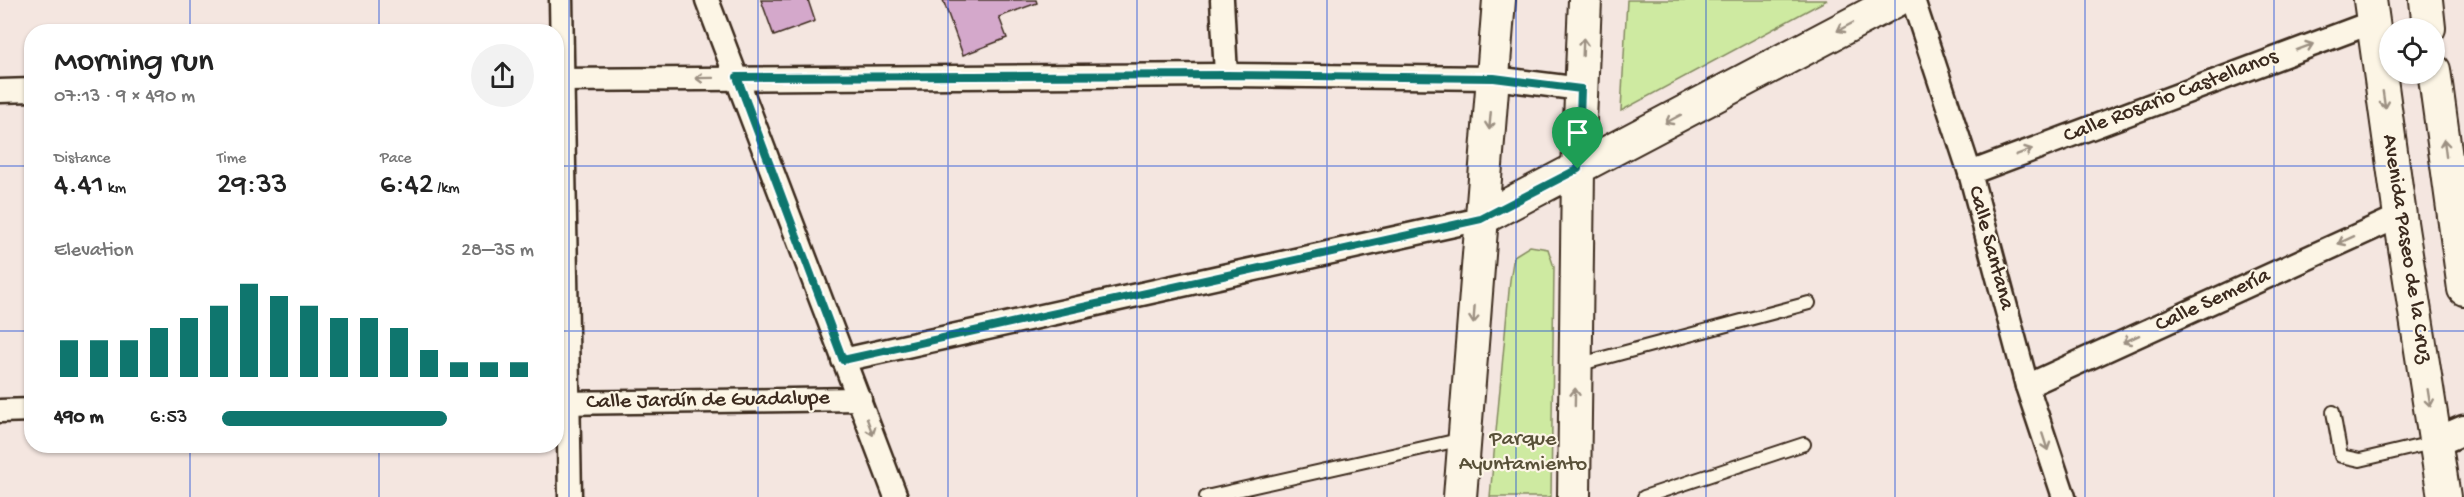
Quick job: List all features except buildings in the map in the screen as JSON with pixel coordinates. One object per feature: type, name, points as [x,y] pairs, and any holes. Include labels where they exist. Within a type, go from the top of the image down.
[{"type":"main road","points":[[1460,497],[1499,0]]},
{"type":"main road","points":[[1574,497],[1578,169],[1585,0]]},
{"type":"main road","points":[[1481,219],[1897,0]]},
{"type":"main road","points":[[2426,0],[2428,18]]},
{"type":"main road","name":"Avenida Paseo de la Cruz","points":[[2372,11],[2400,216],[2450,436],[2444,497]]},
{"type":"main road","points":[[2437,84],[2457,188],[2464,289]]},
{"type":"street","points":[[560,24],[561,0]]},
{"type":"street","points":[[707,0],[896,497]]},
{"type":"street","points":[[1222,0],[1226,75]]},
{"type":"street","name":"Calle Santana","points":[[1913,0],[1970,173],[2027,386],[2064,497]]},
{"type":"street","name":"Calle Rosario Castellanos","points":[[1970,173],[2372,11]]},
{"type":"street","points":[[564,80],[1226,75],[1494,78],[1581,89]]},
{"type":"street","points":[[0,91],[24,90]]},
{"type":"street","name":"Calle Semería","points":[[2027,386],[2400,216]]},
{"type":"street","points":[[843,360],[1481,219]]},
{"type":"street","name":"Calle Jardín de Guadalupe","points":[[564,403],[860,399]]},
{"type":"street","points":[[0,411],[24,410]]},
{"type":"street","points":[[564,426],[570,497]]},
{"type":"lane","points":[[1576,365],[1809,303]]},
{"type":"lane","points":[[2333,412],[2341,456],[2348,459],[2360,460],[2450,436]]},
{"type":"lane","points":[[1206,497],[1465,439]]},
{"type":"lane","points":[[1644,497],[1804,444]]},
{"type":"green space","points":[[1627,0],[1827,0],[1621,111]]},
{"type":"green space","name":"Parque Ayuntamiento","points":[[1530,246],[1548,249],[1554,267],[1551,497],[1490,497],[1510,280],[1514,256]]},
{"type":"route","points":[[1226,75],[1494,78],[1581,89],[1578,169],[1481,219],[843,360],[737,77],[1226,75]]}]
